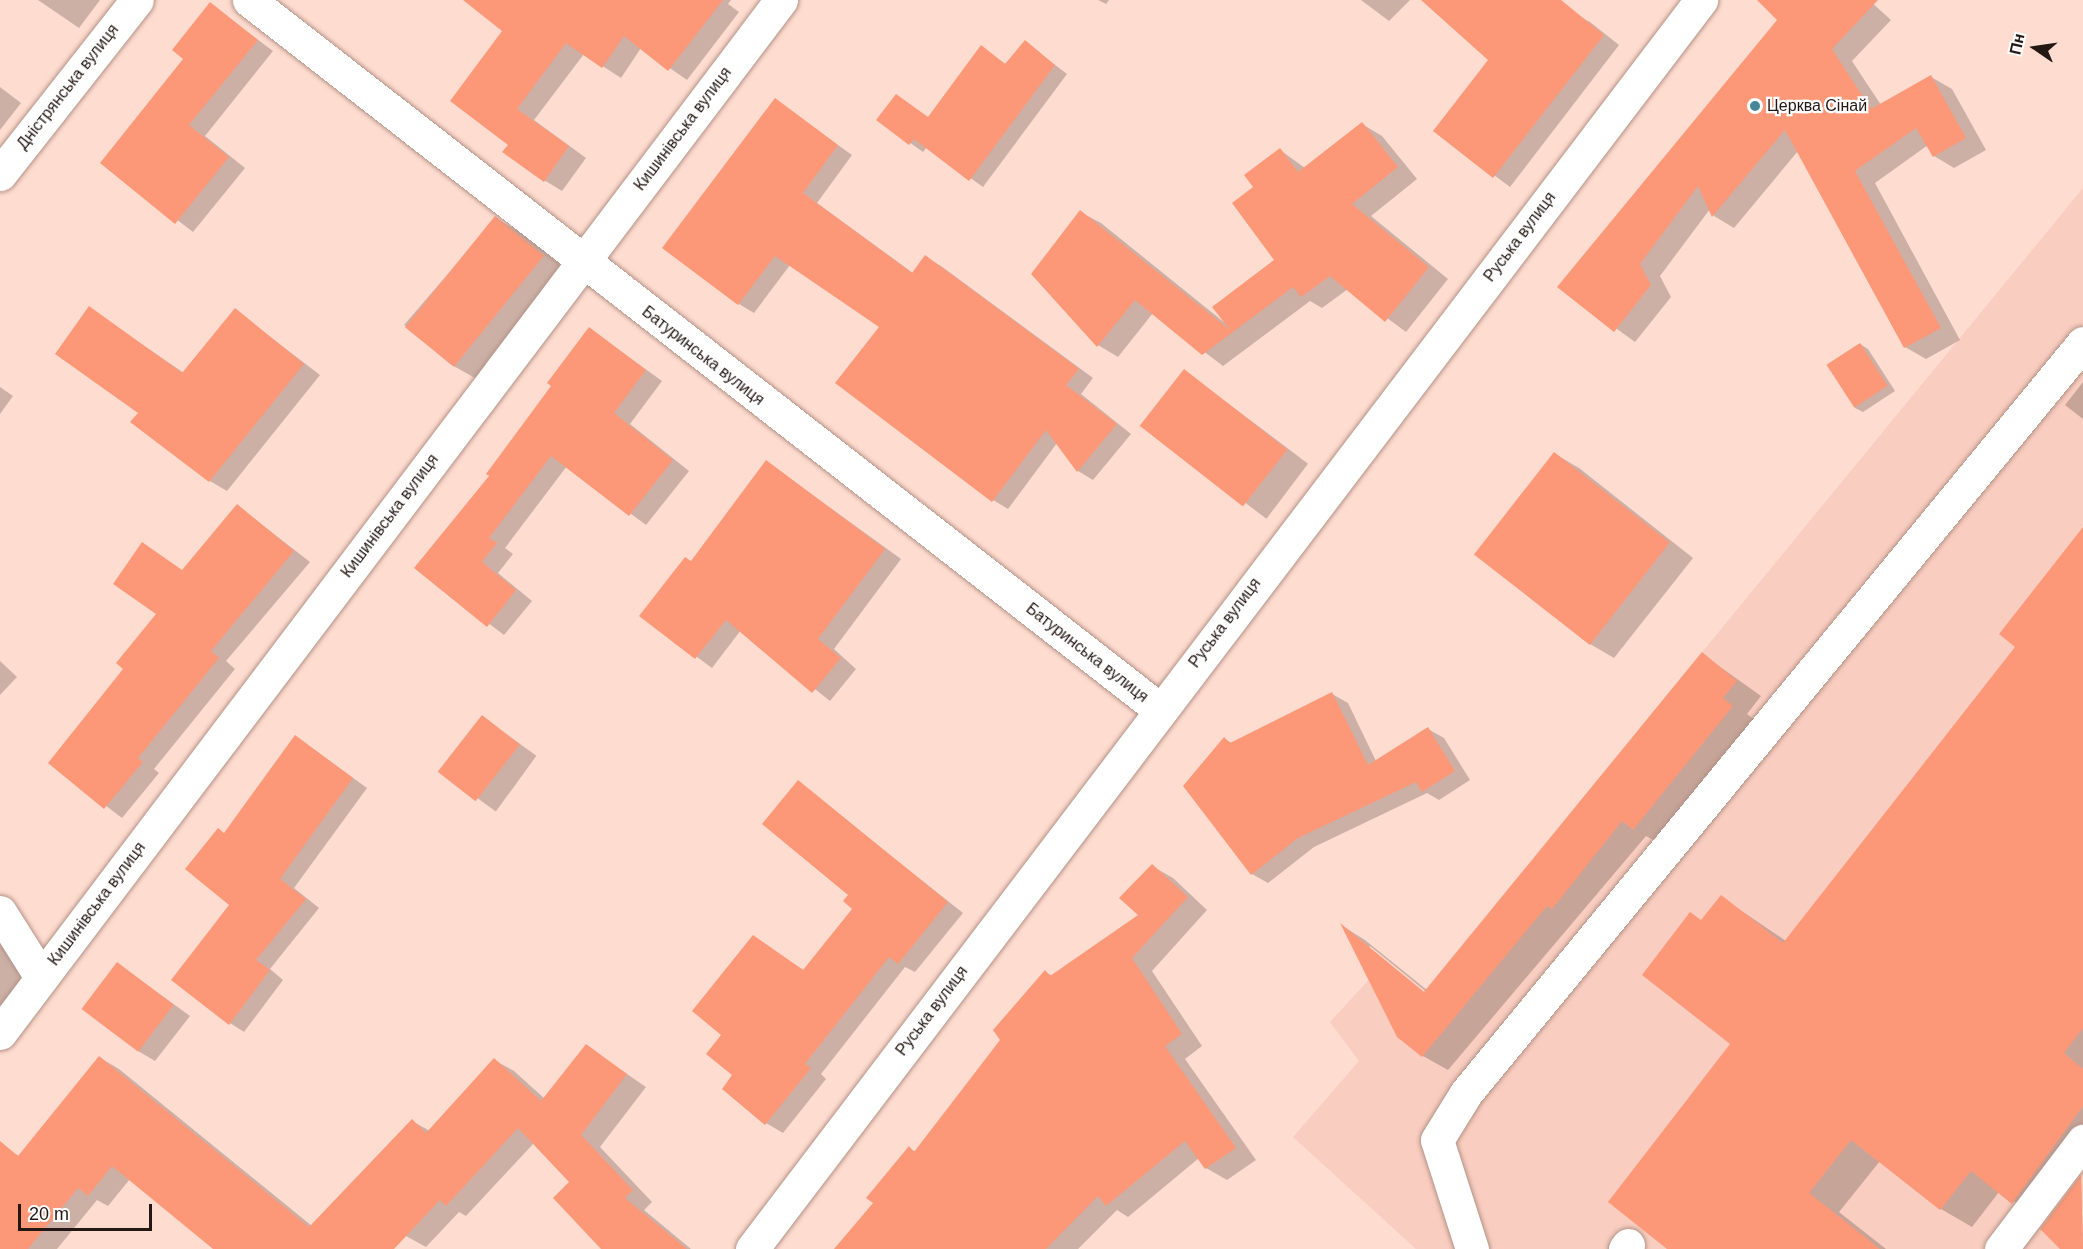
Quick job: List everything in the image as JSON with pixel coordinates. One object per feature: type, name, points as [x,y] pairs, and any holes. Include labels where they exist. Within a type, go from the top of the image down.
[{"type":"street","name":"Дністрянська вулиця","points":[[0,174],[137,0]]},
{"type":"street","name":"Батуринська вулиця","points":[[249,0],[582,263],[1159,709]]},
{"type":"street","name":"Кишинівська вулиця","points":[[0,1033],[781,0]]},
{"type":"street","name":"Руська вулиця","points":[[752,1249],[1159,709],[1701,0]]},
{"type":"street","points":[[1472,1249],[1437,1140],[1466,1093],[2083,343]]},
{"type":"street","points":[[0,912],[41,977]]},
{"type":"street","points":[[2001,1249],[2083,1141]]},
{"type":"shaded area","points":[[2083,188],[2083,1249],[1416,1249],[1293,1137],[1359,1061],[1330,1022],[1386,961],[1424,991]]},
{"type":"building","points":[[463,0],[723,0],[668,71],[624,36],[602,68],[566,43],[517,109],[569,146],[544,182],[502,152],[508,145],[450,101],[502,31]]},
{"type":"building","points":[[1421,0],[1561,0],[1604,35],[1493,178],[1433,131],[1488,60]]},
{"type":"building","points":[[1757,0],[1878,0],[1832,49],[1871,109],[1931,75],[1966,138],[1933,157],[1916,128],[1855,171],[1941,328],[1904,348],[1785,130],[1712,217],[1698,186],[1640,264],[1651,285],[1614,332],[1557,287],[1777,20]]},
{"type":"building","points":[[210,2],[258,40],[189,125],[229,157],[175,224],[100,163],[183,59],[172,50]]},
{"type":"building","points":[[1025,40],[1055,65],[969,181],[914,139],[909,145],[876,120],[896,94],[928,117],[981,45],[1005,64]]},
{"type":"building","points":[[775,98],[838,145],[803,193],[912,273],[925,255],[1079,369],[1066,385],[1117,424],[1077,472],[1046,430],[992,502],[835,383],[879,327],[775,256],[738,305],[662,248]]},
{"type":"building","points":[[1362,122],[1398,167],[1352,204],[1429,267],[1385,322],[1330,276],[1301,297],[1293,287],[1202,355],[1135,300],[1097,347],[1031,274],[1080,210],[1230,330],[1212,307],[1274,260],[1232,203],[1253,187],[1244,175],[1280,148],[1298,172]]},
{"type":"building","points":[[495,216],[544,256],[454,367],[405,327]]},
{"type":"building","points":[[89,306],[182,373],[235,308],[304,364],[209,482],[130,422],[138,413],[55,354]]},
{"type":"building","points":[[589,327],[646,370],[614,413],[673,460],[629,516],[551,456],[489,538],[497,543],[482,562],[516,590],[487,627],[414,568],[489,476],[486,474],[551,386],[547,383]]},
{"type":"building","points":[[1860,343],[1888,386],[1854,408],[1826,365]]},
{"type":"building","points":[[1184,369],[1287,450],[1243,506],[1140,426]]},
{"type":"building","points":[[1554,452],[1670,543],[1590,645],[1474,554]]},
{"type":"building","points":[[766,460],[885,549],[818,639],[841,658],[812,693],[726,620],[695,659],[639,616],[685,557],[691,561]]},
{"type":"building","points":[[237,504],[294,551],[211,651],[219,658],[138,758],[143,762],[104,809],[48,763],[123,669],[116,663],[156,614],[113,584],[142,542],[182,570]]},
{"type":"building","points":[[2083,527],[2083,1028],[2064,1053],[2083,1069],[2083,1106],[2012,1204],[1971,1171],[1940,1210],[1851,1140],[1809,1193],[1880,1249],[1667,1249],[1608,1202],[1730,1044],[1642,975],[1690,912],[1701,920],[1721,895],[1783,943],[2015,647],[1999,634]]},
{"type":"building","points":[[1702,652],[1737,681],[1723,698],[1733,706],[1633,830],[1622,821],[1552,909],[1547,906],[1422,1057],[1397,1037],[1340,923],[1424,992]]},
{"type":"building","points":[[1332,692],[1368,765],[1428,727],[1455,771],[1422,792],[1416,782],[1298,838],[1251,875],[1183,786],[1224,737],[1230,743]]},
{"type":"building","points":[[482,715],[520,745],[475,801],[438,772]]},
{"type":"building","points":[[295,735],[353,778],[280,879],[306,899],[256,960],[270,970],[229,1025],[171,980],[229,905],[185,869],[218,828],[224,833]]},
{"type":"building","points":[[798,780],[948,902],[898,964],[889,957],[805,1064],[811,1068],[765,1125],[722,1089],[732,1075],[706,1054],[721,1035],[692,1011],[753,935],[803,970],[852,909],[843,901],[848,895],[762,824]]},
{"type":"building","points":[[1152,864],[1188,897],[1132,958],[1182,1034],[1165,1046],[1236,1148],[1205,1169],[1185,1141],[1106,1206],[1098,1196],[1046,1249],[834,1249],[873,1203],[866,1198],[909,1146],[914,1152],[1000,1040],[993,1030],[1045,970],[1050,976],[1138,915],[1119,898]]},
{"type":"building","points":[[117,962],[174,1005],[138,1052],[81,1009]]},
{"type":"building","points":[[586,1044],[627,1074],[581,1135],[633,1190],[625,1198],[687,1249],[601,1249],[553,1198],[569,1182],[518,1128],[446,1206],[440,1200],[394,1249],[213,1249],[112,1166],[88,1196],[78,1188],[28,1249],[0,1249],[0,1141],[18,1156],[99,1056],[309,1227],[412,1119],[426,1133],[494,1058],[541,1101]]},
{"type":"building","points":[[2081,1175],[2083,1249],[2060,1249],[2040,1229]]},
{"type":"place","name":"Церква Сінай","points":[[1755,106]]}]
